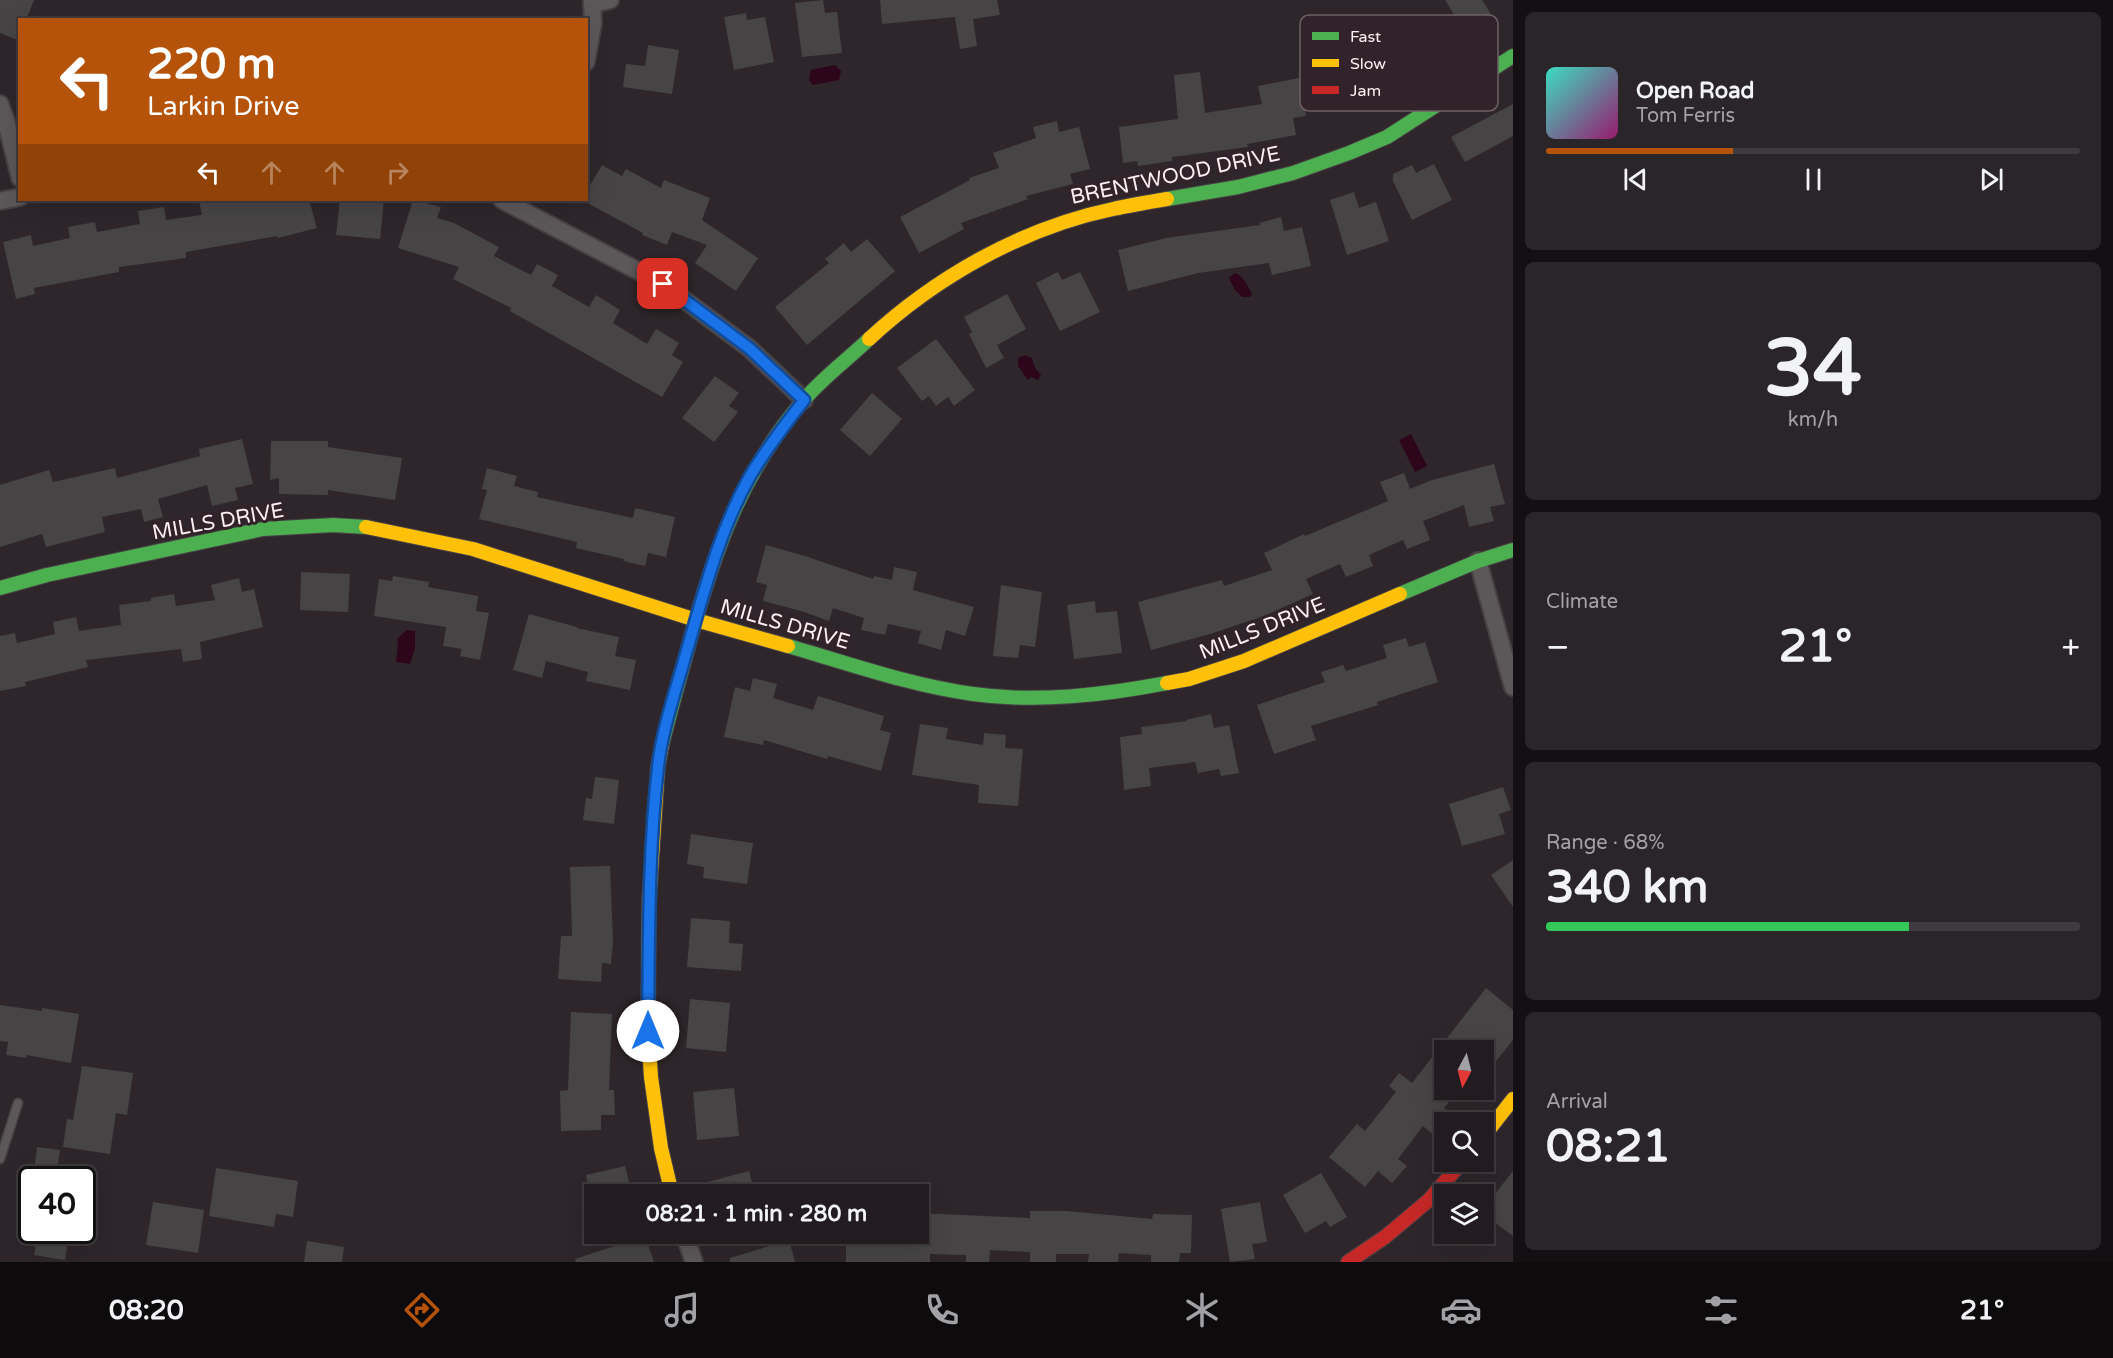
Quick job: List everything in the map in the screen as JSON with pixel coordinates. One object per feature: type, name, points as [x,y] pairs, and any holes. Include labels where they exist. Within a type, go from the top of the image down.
[{"type":"street","points":[[588,51],[593,23],[592,2],[610,0]]},
{"type":"street","name":"BRENTWOOD DRIVE","points":[[1498,66],[1513,56]]},
{"type":"street","points":[[0,104],[18,170]]},
{"type":"street","name":"BRENTWOOD DRIVE","points":[[670,1184],[661,1148],[651,1077],[648,1031],[649,903],[658,766],[668,720],[705,585],[724,531],[749,478],[775,437],[804,400],[898,312],[935,285],[1012,242],[1111,208],[1238,187],[1293,174],[1387,137],[1427,111]]},
{"type":"street","points":[[0,201],[18,197]]},
{"type":"street","points":[[507,201],[527,205],[663,284],[749,348],[804,400]]},
{"type":"street","name":"MILLS DRIVE","points":[[0,588],[46,574],[176,549],[263,529],[333,525],[370,527],[472,549],[696,620],[927,685],[972,694],[1018,698],[1120,692],[1189,679],[1233,664],[1478,561],[1513,550]]},
{"type":"street","points":[[1478,561],[1513,687]]},
{"type":"street","points":[[1494,1123],[1513,1098]]},
{"type":"street","points":[[1348,1262],[1385,1237],[1429,1200],[1453,1172]]},
{"type":"street","points":[[688,1244],[694,1262]]},
{"type":"lane","points":[[0,1160],[18,1103]]},
{"type":"shaded area","points":[[835,65],[841,71],[839,80],[813,85],[809,80],[811,70]]},
{"type":"shaded area","points":[[1235,273],[1247,285],[1252,294],[1250,297],[1242,297],[1235,290],[1229,278]]},
{"type":"shaded area","points":[[1025,355],[1032,358],[1035,368],[1041,375],[1038,380],[1031,377],[1028,380],[1018,366],[1018,358]]},
{"type":"shaded area","points":[[1411,434],[1427,466],[1415,472],[1399,440]]},
{"type":"shaded area","points":[[407,630],[415,631],[415,648],[410,664],[396,662],[397,639]]},
{"type":"building","points":[[0,0],[34,0],[27,18],[18,18],[18,40],[0,33]]},
{"type":"building","points":[[823,0],[825,13],[837,12],[842,53],[802,57],[795,3]]},
{"type":"building","points":[[880,0],[997,0],[1000,15],[973,19],[977,46],[960,49],[955,17],[882,24]]},
{"type":"building","points":[[1445,0],[1482,0],[1492,15],[1454,15]]},
{"type":"building","points":[[746,13],[747,20],[765,17],[774,62],[734,70],[724,17]]},
{"type":"building","points":[[648,45],[679,50],[672,94],[623,87],[626,64],[645,66]]},
{"type":"building","points":[[1200,72],[1205,113],[1262,104],[1258,86],[1299,78],[1300,111],[1305,111],[1306,116],[1293,118],[1296,135],[1247,144],[1248,147],[1172,157],[1172,161],[1138,166],[1137,161],[1123,163],[1119,127],[1178,119],[1174,75]]},
{"type":"building","points":[[1513,104],[1513,136],[1465,162],[1451,137]]},
{"type":"building","points":[[1057,121],[1059,132],[1079,127],[1090,169],[1070,174],[1073,184],[1026,196],[1028,199],[961,223],[964,229],[919,253],[900,217],[970,180],[969,178],[999,168],[993,153],[1036,138],[1033,127]]},
{"type":"building","points":[[1434,164],[1452,200],[1412,220],[1393,181],[1393,174],[1412,165],[1416,173]]},
{"type":"building","points":[[602,165],[622,176],[626,169],[661,188],[664,180],[710,198],[702,220],[758,258],[736,291],[695,263],[707,245],[672,232],[667,245],[642,235],[643,233],[584,201],[588,201],[588,189]]},
{"type":"building","points":[[1354,192],[1359,208],[1376,202],[1389,241],[1347,255],[1330,200]]},
{"type":"building","points":[[199,201],[309,201],[317,228],[278,238],[277,236],[186,252],[186,258],[119,267],[119,272],[34,288],[35,294],[16,299],[3,242],[31,235],[33,246],[70,238],[68,227],[95,222],[97,232],[140,224],[138,211],[164,207],[166,220],[202,215]]},
{"type":"building","points":[[340,201],[384,201],[380,239],[336,235]]},
{"type":"building","points":[[413,201],[441,207],[437,218],[454,223],[499,247],[494,256],[531,275],[537,264],[558,275],[552,286],[589,307],[596,295],[620,310],[613,323],[647,344],[656,329],[679,343],[672,355],[683,362],[662,397],[510,311],[511,308],[453,279],[459,267],[398,248]]},
{"type":"building","points":[[1281,217],[1284,231],[1302,227],[1311,266],[1272,275],[1269,263],[1198,273],[1128,291],[1118,250],[1166,238],[1260,225],[1259,223]]},
{"type":"building","points":[[867,239],[895,271],[807,345],[775,307],[829,263],[825,259],[844,243],[851,252]]},
{"type":"building","points":[[1058,272],[1062,280],[1080,272],[1100,312],[1060,331],[1036,283]]},
{"type":"building","points":[[1007,294],[1026,329],[997,345],[1004,358],[986,368],[969,334],[972,332],[964,317]]},
{"type":"building","points":[[936,339],[975,390],[954,406],[948,397],[936,406],[929,396],[922,401],[897,368]]},
{"type":"building","points":[[715,376],[739,393],[729,406],[738,412],[714,442],[682,418]]},
{"type":"building","points":[[872,393],[902,419],[870,456],[840,430]]},
{"type":"building","points":[[242,439],[253,484],[235,488],[238,500],[212,506],[207,485],[158,499],[163,517],[144,522],[141,509],[102,517],[105,532],[46,547],[42,534],[0,547],[0,485],[49,470],[53,482],[115,468],[117,478],[200,456],[199,449]]},
{"type":"building","points":[[271,441],[328,441],[328,447],[402,458],[395,500],[328,490],[328,495],[279,494],[279,478],[270,480]]},
{"type":"building","points":[[1494,464],[1505,504],[1490,507],[1494,521],[1469,527],[1464,505],[1423,521],[1430,540],[1407,549],[1403,540],[1369,555],[1373,566],[1346,577],[1340,564],[1306,579],[1313,594],[1264,616],[1151,650],[1138,602],[1222,580],[1224,586],[1272,570],[1264,553],[1304,534],[1305,536],[1388,501],[1380,482],[1404,473],[1410,489],[1432,480]]},
{"type":"building","points":[[487,468],[517,476],[514,486],[538,492],[537,497],[633,518],[635,508],[675,517],[666,557],[648,553],[645,566],[576,548],[577,542],[479,519],[487,490],[482,489]]},
{"type":"building","points":[[766,545],[873,579],[874,576],[892,580],[894,567],[917,572],[913,590],[974,607],[965,636],[946,630],[941,650],[918,643],[921,631],[888,624],[885,635],[861,630],[864,618],[833,608],[829,621],[763,601],[767,585],[756,582]]},
{"type":"building","points":[[301,572],[350,574],[348,612],[300,610]]},
{"type":"building","points":[[393,576],[429,582],[428,587],[478,596],[476,611],[489,613],[480,660],[460,656],[462,649],[443,646],[446,627],[374,616],[379,579],[392,581]]},
{"type":"building","points":[[239,578],[242,592],[254,589],[263,627],[200,642],[202,659],[183,662],[181,649],[86,660],[88,667],[25,682],[26,686],[0,691],[0,636],[15,633],[17,643],[55,634],[53,622],[76,617],[79,631],[121,625],[119,605],[151,601],[151,598],[174,594],[176,606],[215,600],[211,585]]},
{"type":"building","points":[[1001,585],[1042,592],[1035,647],[1020,645],[1018,658],[993,656]]},
{"type":"building","points":[[1095,601],[1096,613],[1117,611],[1122,653],[1074,659],[1067,605]]},
{"type":"building","points":[[529,614],[619,637],[615,656],[636,660],[630,690],[586,681],[588,672],[546,661],[542,678],[513,670]]},
{"type":"building","points":[[1406,638],[1409,647],[1425,642],[1438,682],[1377,702],[1378,705],[1311,726],[1316,740],[1274,754],[1257,705],[1325,682],[1321,672],[1343,665],[1346,671],[1387,658],[1383,645]]},
{"type":"building","points":[[753,678],[777,684],[773,698],[813,710],[818,696],[884,716],[880,730],[891,733],[881,771],[828,756],[827,759],[764,740],[763,745],[724,737],[735,687],[750,691]]},
{"type":"building","points":[[1211,714],[1214,728],[1229,725],[1239,773],[1221,776],[1219,769],[1198,773],[1195,762],[1149,768],[1151,786],[1124,790],[1120,737],[1142,734],[1141,727],[1187,721]]},
{"type":"building","points":[[920,724],[948,728],[946,739],[983,745],[984,733],[1006,735],[1005,748],[1023,749],[1018,806],[978,803],[979,785],[912,775]]},
{"type":"building","points":[[595,777],[619,780],[614,824],[583,820],[586,798],[592,799]]},
{"type":"building","points":[[1503,787],[1511,810],[1499,814],[1505,834],[1462,846],[1449,804]]},
{"type":"building","points":[[691,834],[753,843],[747,884],[703,878],[704,867],[687,864]]},
{"type":"building","points":[[1513,860],[1513,907],[1491,875]]},
{"type":"building","points":[[610,866],[613,941],[611,964],[602,963],[601,982],[558,979],[561,936],[572,936],[570,867]]},
{"type":"building","points":[[691,918],[730,921],[729,943],[743,944],[741,971],[687,967]]},
{"type":"building","points":[[1486,988],[1513,1010],[1513,1040],[1494,1064],[1494,1040],[1445,1040]]},
{"type":"building","points":[[690,999],[730,1003],[726,1052],[686,1048]]},
{"type":"building","points":[[0,1005],[79,1014],[71,1063],[26,1055],[26,1058],[6,1055],[8,1042],[0,1041]]},
{"type":"building","points":[[571,1012],[612,1014],[609,1090],[614,1090],[615,1115],[601,1115],[601,1130],[561,1131],[560,1091],[568,1090]]},
{"type":"building","points":[[1434,1055],[1434,1100],[1451,1100],[1444,1108],[1449,1112],[1434,1112],[1434,1135],[1423,1126],[1398,1159],[1407,1166],[1392,1183],[1378,1171],[1365,1187],[1329,1157],[1357,1124],[1365,1131],[1396,1092],[1389,1086],[1399,1073],[1412,1083]]},
{"type":"building","points":[[82,1066],[133,1073],[127,1115],[116,1113],[110,1154],[63,1147],[67,1119],[73,1120]]},
{"type":"building","points":[[734,1088],[739,1136],[697,1140],[693,1092]]},
{"type":"building","points":[[37,1147],[60,1150],[58,1166],[35,1166]]},
{"type":"building","points":[[625,1166],[630,1184],[588,1184],[586,1175]]},
{"type":"building","points":[[216,1168],[298,1181],[293,1217],[276,1214],[274,1227],[209,1216]]},
{"type":"building","points":[[749,1171],[752,1184],[700,1184]]},
{"type":"building","points":[[1513,1171],[1513,1236],[1494,1222],[1496,1202],[1494,1195]]},
{"type":"building","points":[[1321,1173],[1347,1217],[1330,1227],[1326,1221],[1305,1233],[1283,1195]]},
{"type":"building","points":[[153,1202],[204,1210],[198,1253],[146,1245]]},
{"type":"building","points":[[1260,1202],[1267,1242],[1252,1244],[1255,1259],[1230,1262],[1221,1209]]},
{"type":"building","points":[[1030,1211],[1067,1211],[1152,1219],[1153,1214],[1192,1215],[1191,1253],[1180,1253],[1179,1262],[1151,1262],[1151,1255],[1119,1253],[1118,1262],[1088,1262],[1089,1254],[1056,1254],[1056,1262],[1030,1262],[1030,1252],[990,1250],[989,1262],[966,1262],[966,1255],[930,1254],[930,1262],[846,1262],[846,1244],[929,1244],[929,1213],[1030,1218]]},
{"type":"building","points":[[307,1241],[344,1247],[342,1262],[304,1262]]},
{"type":"building","points":[[36,1244],[68,1244],[65,1260],[34,1255]]},
{"type":"building","points":[[621,1244],[648,1244],[654,1262],[576,1262],[575,1259]]},
{"type":"building","points":[[776,1244],[790,1244],[795,1262],[730,1262],[730,1258]]},
{"type":"traffic: fast","points":[[1498,66],[1513,56]]},
{"type":"traffic: fast","points":[[1167,199],[1238,187],[1293,173],[1387,137],[1427,111]]},
{"type":"traffic: fast","points":[[662,745],[708,578],[746,487],[780,430],[802,402],[869,339]]},
{"type":"traffic: fast","points":[[0,588],[47,575],[263,529],[333,525],[366,527]]},
{"type":"traffic: fast","points":[[1400,594],[1478,561],[1513,550]]},
{"type":"traffic: fast","points":[[788,646],[927,686],[997,697],[1046,698],[1119,691],[1167,683]]},
{"type":"traffic: slow","points":[[869,339],[923,295],[982,258],[1013,242],[1079,217],[1167,199]]},
{"type":"traffic: slow","points":[[366,527],[473,549],[696,620],[788,646]]},
{"type":"traffic: slow","points":[[1167,683],[1189,679],[1244,661],[1400,594]]},
{"type":"traffic: slow","points":[[662,745],[658,766],[649,903],[648,1031],[651,1077],[661,1148],[670,1184]]},
{"type":"traffic: slow","points":[[1494,1123],[1513,1099]]},
{"type":"traffic: jam","points":[[1348,1262],[1385,1237],[1429,1200],[1453,1172]]},
{"type":"route","points":[[648,1031],[649,903],[658,766],[668,720],[705,585],[724,531],[749,478],[775,437],[804,400],[749,348],[663,284]]}]
